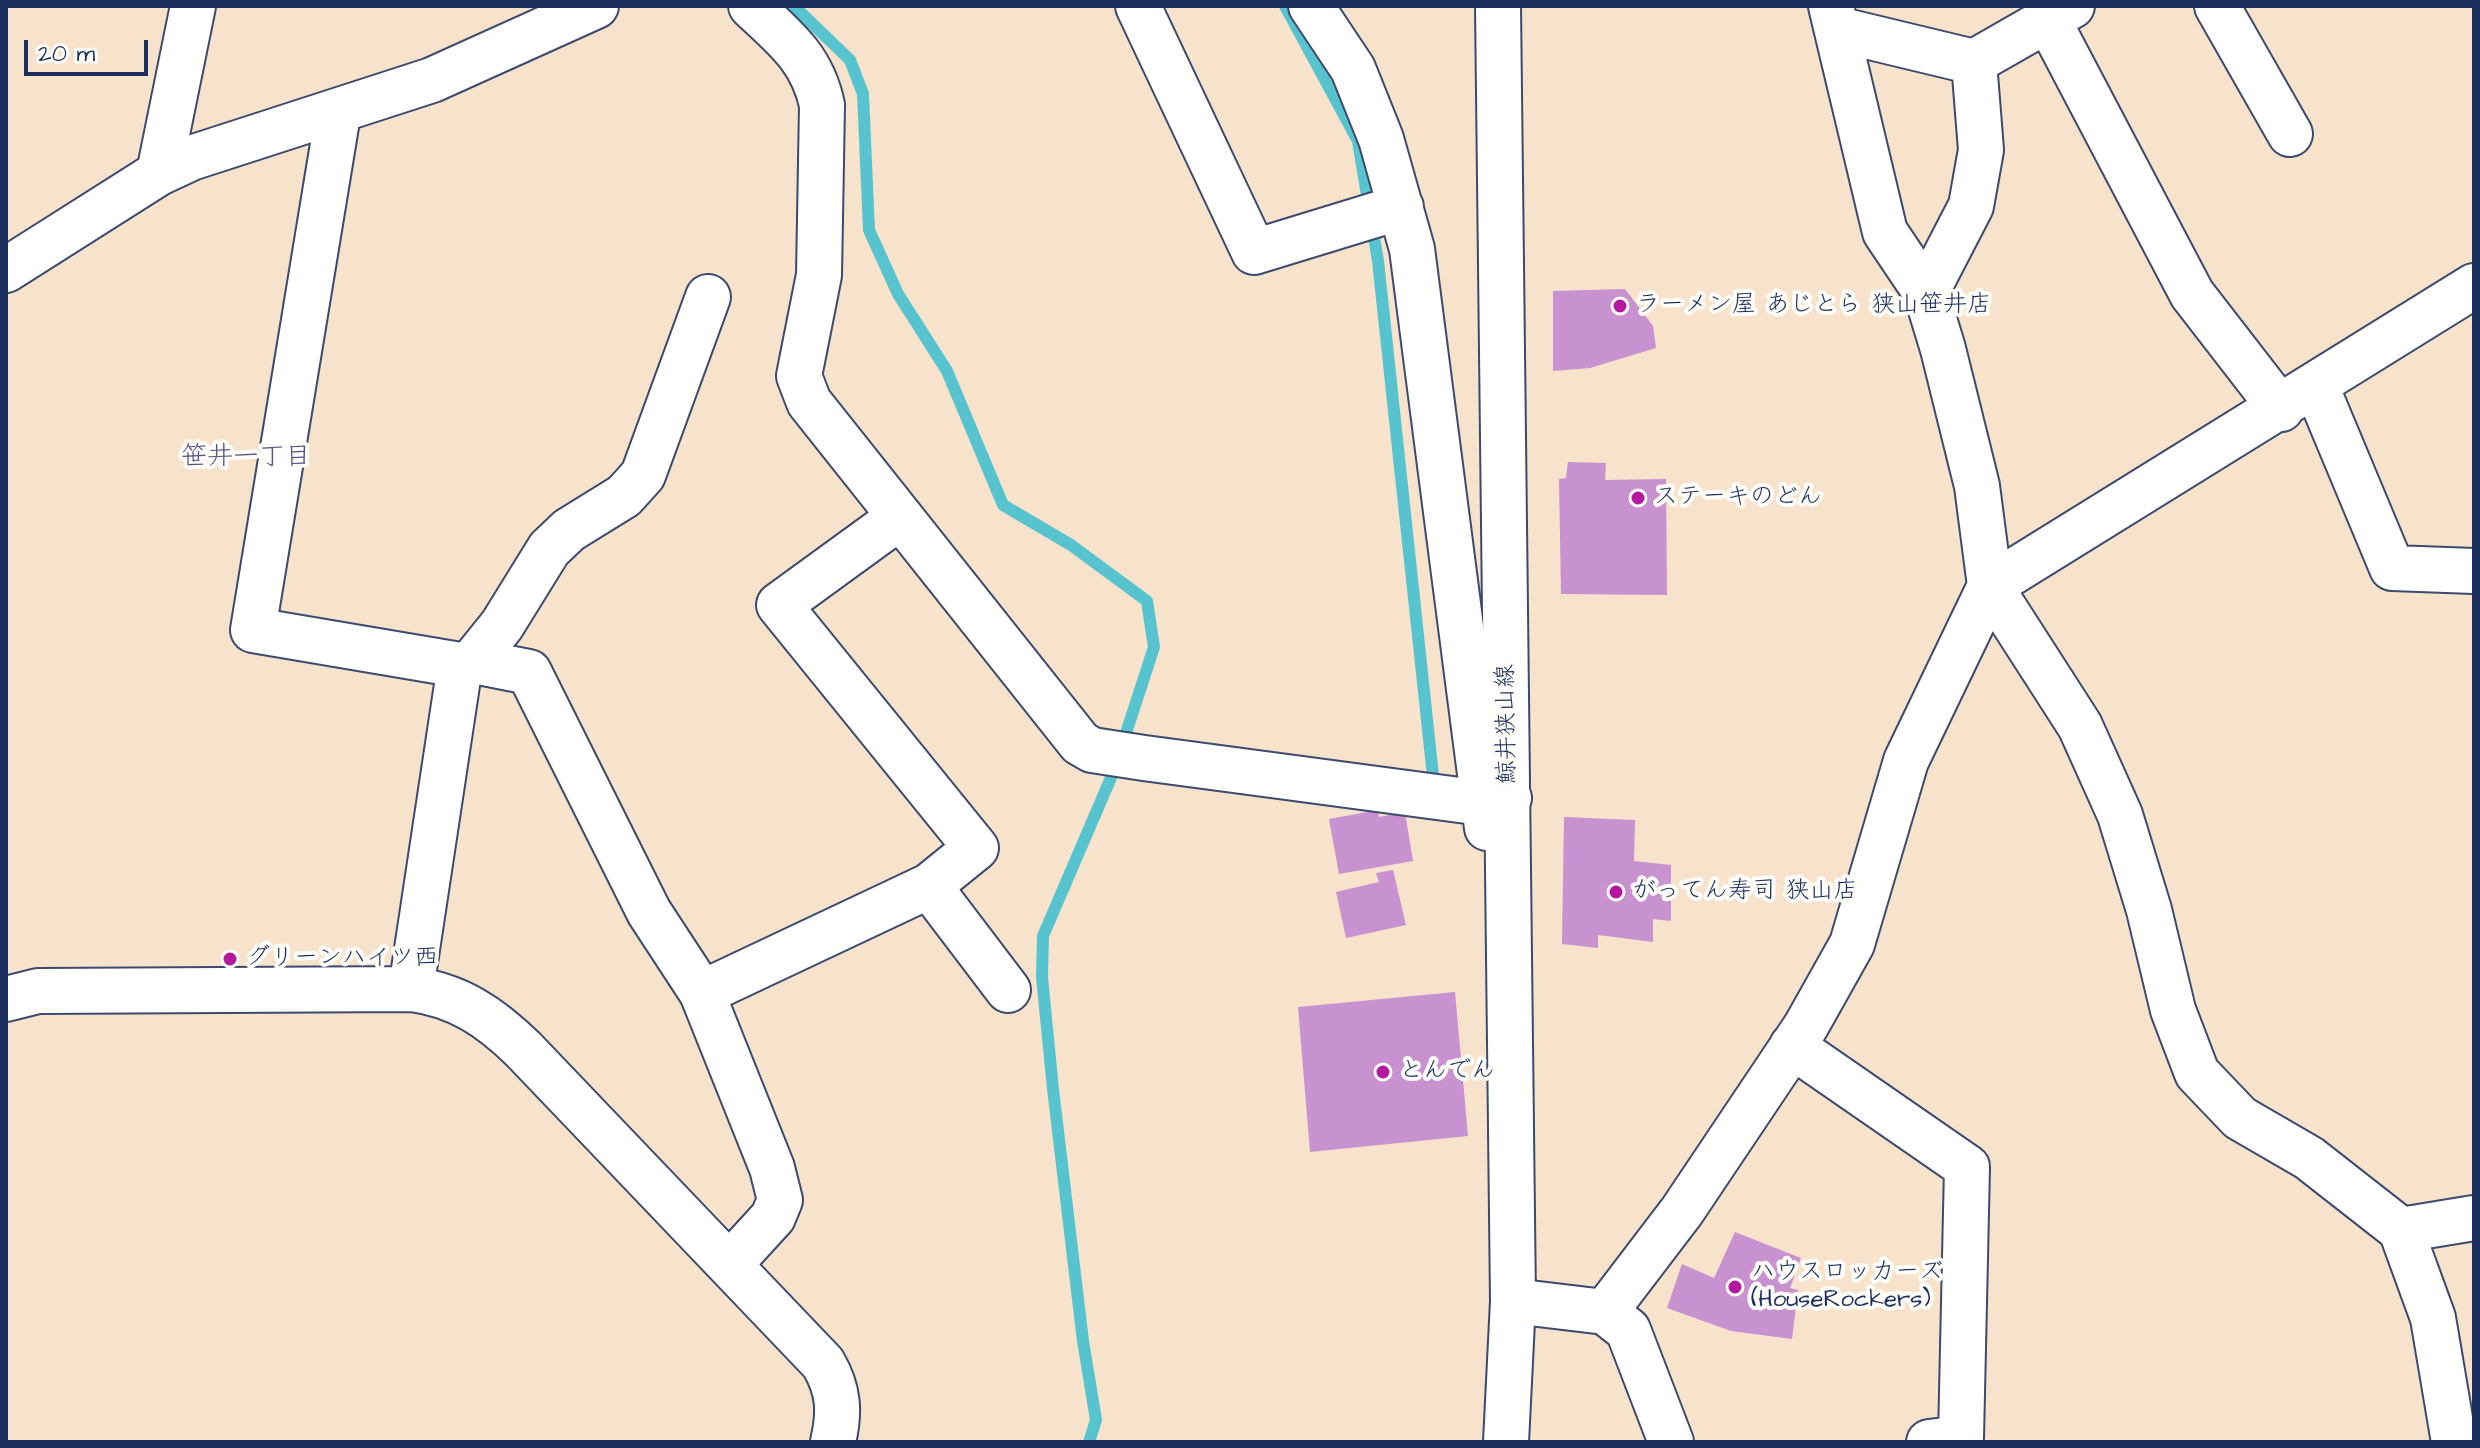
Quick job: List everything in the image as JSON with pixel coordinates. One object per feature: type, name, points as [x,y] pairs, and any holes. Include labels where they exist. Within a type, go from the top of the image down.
[{"type":"street","points":[[159,173],[193,6]]},
{"type":"street","points":[[6,270],[159,173],[274,129],[338,114],[432,80],[506,24],[596,6]]},
{"type":"street","points":[[751,6],[806,61],[816,78],[822,105],[819,275],[799,376],[809,402],[1080,743],[1092,750],[1144,758],[1495,800],[1412,249],[1380,212],[1381,139],[1353,69],[1311,6]]},
{"type":"street","points":[[1138,6],[1254,252],[1380,212]]},
{"type":"street","name":"鯨井狭山線","points":[[1498,6],[1495,800],[1510,965],[1513,1301],[1506,1442]]},
{"type":"street","points":[[2217,6],[2290,134]]},
{"type":"street","points":[[1834,18],[1974,62],[2060,11],[2192,294],[2299,397],[2392,568],[2474,571]]},
{"type":"street","points":[[1834,18],[1885,232],[1926,293],[1977,486],[1990,586],[2080,726],[2120,815],[2149,910],[2173,1010],[2197,1073],[2240,1118],[2309,1158],[2401,1230],[2433,1318],[2454,1442]]},
{"type":"street","points":[[1926,293],[1971,206],[1981,150],[1974,62]]},
{"type":"street","points":[[338,114],[253,630],[529,672],[649,912],[702,993],[772,1168],[780,1200],[773,1217],[730,1264]]},
{"type":"street","points":[[1605,1312],[1682,1211],[1792,1046],[1852,944],[1906,761],[1990,586],[2474,286]]},
{"type":"street","points":[[411,989],[466,663],[502,625],[549,549],[569,530],[624,496],[643,475],[708,297]]},
{"type":"street","points":[[702,993],[929,886],[976,848],[779,605],[900,517]]},
{"type":"street","points":[[929,886],[1008,990]]},
{"type":"street","points":[[6,999],[38,991],[411,989],[441,993],[500,1026],[730,1264],[829,1373],[835,1384],[839,1413],[833,1442]]},
{"type":"street","points":[[1792,1046],[1967,1167],[1961,1438],[1929,1442]]},
{"type":"street","points":[[2401,1230],[2474,1218]]},
{"type":"street","points":[[1513,1301],[1605,1312],[1628,1330],[1671,1442]]},
{"type":"building","points":[[1625,289],[1653,326],[1656,348],[1590,368],[1553,371],[1553,291]]},
{"type":"building","points":[[1568,462],[1606,463],[1605,480],[1666,479],[1667,595],[1561,594],[1559,479],[1566,478]]},
{"type":"building","points":[[1378,810],[1379,817],[1405,812],[1413,861],[1339,874],[1329,819]]},
{"type":"building","name":"がってん寿司 狭山店","points":[[1564,817],[1635,820],[1634,861],[1671,865],[1671,921],[1653,919],[1653,942],[1598,935],[1598,948],[1562,944]]},
{"type":"building","points":[[1393,870],[1406,925],[1346,938],[1336,892],[1379,882],[1376,873]]},
{"type":"building","name":"とんでん","points":[[1455,992],[1468,1136],[1310,1152],[1298,1007]]},
{"type":"building","points":[[1735,1232],[1801,1258],[1790,1288],[1798,1290],[1792,1339],[1731,1331],[1667,1308],[1682,1264],[1714,1278]]},
{"type":"waterway","points":[[794,6],[850,60],[863,94],[869,230],[898,294],[947,371],[1003,505],[1071,545],[1147,601],[1154,647],[1113,773],[1043,936],[1042,977],[1053,1089],[1083,1341],[1096,1420],[1089,1442]]},
{"type":"waterway","points":[[1285,6],[1358,141],[1378,261],[1433,776]]},
{"type":"place","name":"ラーメン屋 あじとら 狭山笹井店","points":[[1620,306]]},
{"type":"place","name":"ステーキのどん","points":[[1638,498]]},
{"type":"place","name":"がってん寿司 狭山店","points":[[1616,892]]},
{"type":"place","name":"グリーンハイツ西","points":[[230,959]]},
{"type":"place","name":"とんでん","points":[[1383,1072]]},
{"type":"place","name":"ハウスロッカーズ (HouseRockers)","points":[[1735,1287]]},
{"type":"district","name":"笹井一丁目","points":[[246,459]]}]
